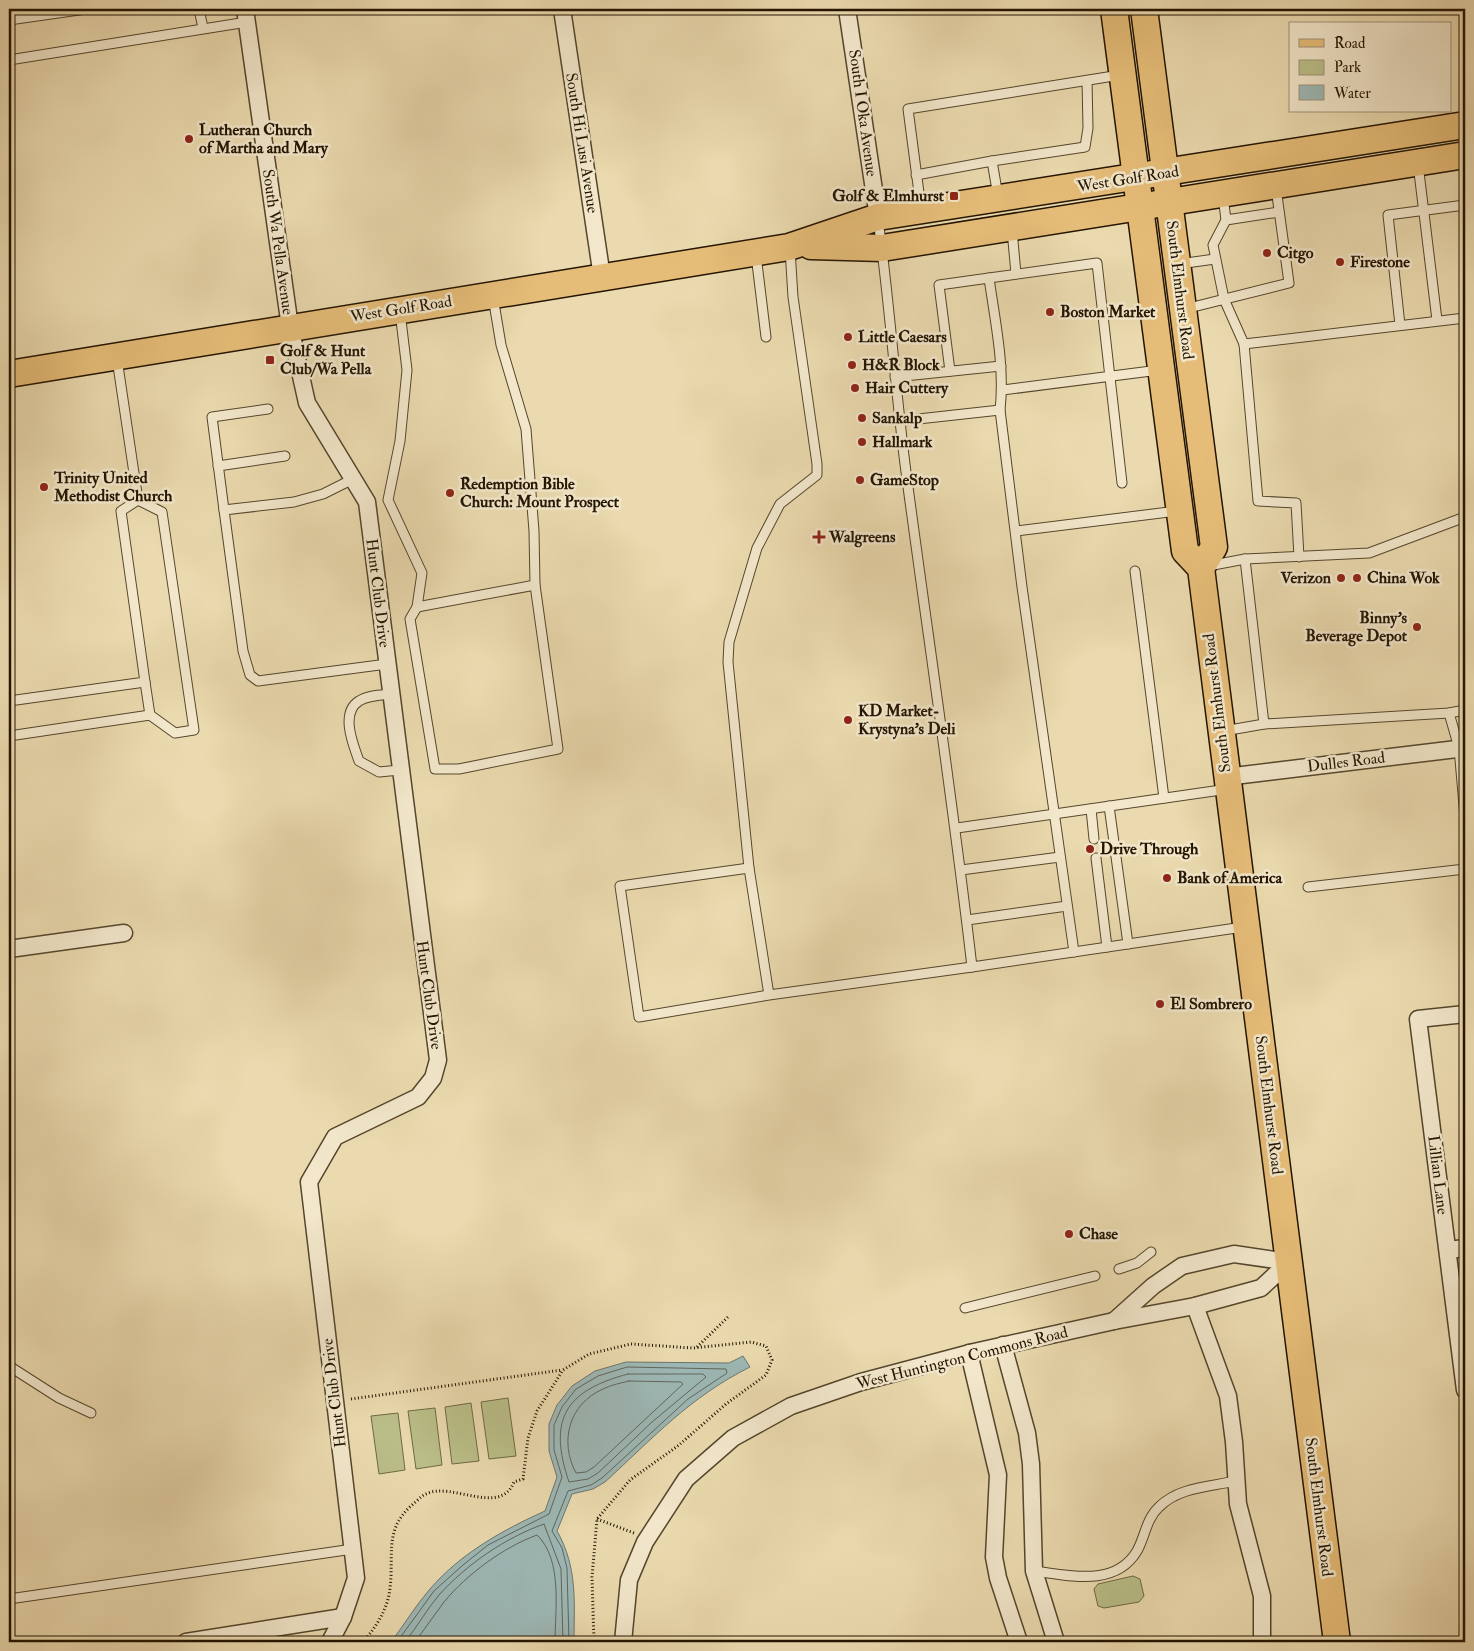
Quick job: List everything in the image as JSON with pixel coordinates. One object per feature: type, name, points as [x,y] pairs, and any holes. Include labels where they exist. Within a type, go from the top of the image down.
[{"type":"main road","name":"South Elmhurst Road","points":[[1114,9],[1185,552],[1201,568],[1337,1642]]},
{"type":"main road","name":"South Elmhurst Road","points":[[1144,9],[1214,547],[1201,568]]},
{"type":"main road","name":"West Golf Road","points":[[9,374],[791,246],[878,217],[1465,125]]},
{"type":"main road","name":"West Golf Road","points":[[791,246],[882,248],[1465,155]]},
{"type":"street","name":"South Hi Lusi Avenue","points":[[562,9],[602,277]]},
{"type":"street","name":"South I Oka Avenue","points":[[847,9],[878,217]]},
{"type":"street","name":"South Wa Pella Avenue","points":[[246,16],[290,327]]},
{"type":"street","name":"Hunt Club Drive","points":[[290,327],[306,403],[367,502],[438,1060],[433,1078],[418,1097],[335,1137],[309,1182],[356,1578],[343,1617],[330,1642]]},
{"type":"street","name":"Dulles Road","points":[[1227,783],[1462,748]]},
{"type":"street","points":[[9,949],[124,933]]},
{"type":"street","name":"Lillian Lane","points":[[1465,1014],[1418,1019],[1465,1390]]},
{"type":"street","points":[[1448,1250],[1465,1248]]},
{"type":"street","name":"West Huntington Commons Road","points":[[1114,1321],[1153,1286],[1182,1266],[1234,1254],[1289,1262]]},
{"type":"street","name":"West Huntington Commons Road","points":[[623,1642],[629,1580],[647,1538],[686,1479],[733,1438],[791,1406],[861,1382],[1003,1345],[1195,1306],[1261,1288],[1289,1262]]},
{"type":"street","points":[[1195,1306],[1228,1396],[1234,1442],[1235,1481],[1238,1504],[1262,1596],[1262,1642]]},
{"type":"street","points":[[1003,1345],[1026,1433],[1031,1464],[1034,1571],[1056,1642]]},
{"type":"street","points":[[969,1353],[998,1475],[994,1557],[998,1578],[1019,1642]]},
{"type":"street","points":[[186,1642],[343,1617]]},
{"type":"lane","points":[[9,20],[86,9]]},
{"type":"lane","points":[[199,9],[203,28]]},
{"type":"lane","points":[[9,60],[203,28],[246,16]]},
{"type":"lane","points":[[921,211],[908,109],[1123,75]]},
{"type":"lane","points":[[916,175],[1085,147],[1088,128],[1087,81]]},
{"type":"lane","points":[[992,161],[998,199]]},
{"type":"lane","points":[[1418,162],[1437,320]]},
{"type":"lane","points":[[1183,309],[1289,283],[1276,185]]},
{"type":"lane","points":[[1222,194],[1226,220],[1212,245],[1224,299],[1244,344],[1258,501],[1296,503],[1299,557]]},
{"type":"lane","points":[[1400,325],[1388,215],[1465,205]]},
{"type":"lane","points":[[1226,220],[1279,212]]},
{"type":"lane","points":[[878,217],[900,421],[930,654],[957,828],[972,967]]},
{"type":"lane","points":[[1012,227],[1016,274]]},
{"type":"lane","points":[[769,995],[749,868],[728,662],[729,642],[757,548],[780,504],[817,476],[817,464],[793,297],[791,246]]},
{"type":"lane","points":[[755,252],[766,337]]},
{"type":"lane","points":[[1177,264],[1216,259]]},
{"type":"lane","points":[[950,371],[939,285],[1097,263],[1122,482]]},
{"type":"lane","points":[[989,278],[1001,366],[1003,390],[1000,410],[1074,952]]},
{"type":"lane","points":[[399,309],[407,370],[400,441],[388,500],[422,573],[417,607],[410,619],[435,769],[459,769],[558,750],[535,586],[534,531],[526,429],[501,345],[492,294]]},
{"type":"lane","points":[[1244,344],[1465,318]]},
{"type":"lane","points":[[117,356],[138,500]]},
{"type":"lane","points":[[895,377],[1001,366]]},
{"type":"lane","points":[[1003,390],[1162,370]]},
{"type":"lane","points":[[268,409],[212,417],[243,651],[250,675],[258,681],[387,664]]},
{"type":"lane","points":[[900,421],[1000,410]]},
{"type":"lane","points":[[218,466],[285,456]]},
{"type":"lane","points":[[224,510],[294,502],[323,494],[353,479]]},
{"type":"lane","points":[[138,500],[121,511],[150,716]]},
{"type":"lane","points":[[9,736],[150,716],[175,733],[194,730],[162,512],[138,500]]},
{"type":"lane","points":[[1016,531],[1180,510]]},
{"type":"lane","points":[[1201,568],[1245,559],[1369,553],[1465,517]]},
{"type":"lane","points":[[1245,559],[1264,724]]},
{"type":"lane","points":[[1136,572],[1164,798]]},
{"type":"lane","points":[[417,607],[535,586]]},
{"type":"lane","points":[[9,701],[145,682]]},
{"type":"lane","points":[[391,694],[366,697],[358,701],[352,709],[349,731],[358,761],[379,772],[400,770]]},
{"type":"lane","points":[[1221,731],[1264,724],[1449,713],[1465,710]]},
{"type":"lane","points":[[1449,713],[1462,748],[1465,817]]},
{"type":"lane","points":[[957,828],[1164,798],[1227,783]]},
{"type":"lane","points":[[1109,806],[1128,944]]},
{"type":"lane","points":[[1091,809],[1094,839]]},
{"type":"lane","points":[[961,870],[1060,856]]},
{"type":"lane","points":[[1096,858],[1107,947]]},
{"type":"lane","points":[[749,868],[620,886],[639,1017],[769,995],[1246,927]]},
{"type":"lane","points":[[1308,888],[1465,869]]},
{"type":"lane","points":[[967,920],[1067,906]]},
{"type":"lane","points":[[1119,1269],[1137,1263],[1151,1252]]},
{"type":"lane","points":[[965,1308],[1095,1276]]},
{"type":"lane","points":[[9,1366],[59,1398],[91,1413]]},
{"type":"lane","points":[[1034,1571],[1085,1577],[1103,1576],[1117,1571],[1137,1551],[1152,1516],[1160,1506],[1186,1491],[1235,1481]]},
{"type":"lane","points":[[9,1599],[353,1549]]},
{"type":"path","points":[[697,1348],[728,1317]]},
{"type":"path","points":[[335,1401],[563,1370],[589,1354],[631,1344],[697,1348],[751,1342],[766,1346],[772,1360],[766,1375],[726,1404],[679,1445],[630,1480],[597,1519],[592,1577],[594,1642]]},
{"type":"path","points":[[363,1642],[385,1610],[390,1588],[391,1538],[400,1515],[427,1493],[452,1492],[487,1499],[512,1488],[514,1482],[523,1479],[528,1438],[537,1411],[563,1370]]},
{"type":"path","points":[[597,1519],[647,1538]]},
{"type":"green space","points":[[508,1398],[516,1456],[489,1459],[481,1402]]},
{"type":"green space","points":[[471,1403],[479,1461],[452,1464],[445,1407]]},
{"type":"green space","points":[[435,1408],[442,1465],[416,1469],[408,1411]]},
{"type":"green space","points":[[398,1413],[405,1470],[379,1474],[371,1416]]},
{"type":"green space","points":[[1133,1576],[1140,1579],[1144,1596],[1139,1602],[1104,1608],[1098,1606],[1094,1589],[1098,1584]]},
{"type":"water","points":[[743,1356],[750,1367],[709,1391],[690,1405],[605,1482],[593,1489],[572,1494],[557,1531],[569,1558],[572,1572],[574,1642],[391,1642],[425,1595],[455,1564],[498,1535],[545,1511],[557,1477],[549,1451],[549,1424],[557,1405],[572,1386],[595,1371],[626,1362],[729,1363]]},
{"type":"place","name":"Lutheran Church of Martha and Mary","points":[[189,139]]},
{"type":"place","name":"Golf & Elmhurst","points":[[954,196]]},
{"type":"place","name":"Citgo","points":[[1267,253]]},
{"type":"place","name":"Firestone","points":[[1340,262]]},
{"type":"place","name":"Boston Market","points":[[1050,312]]},
{"type":"place","name":"Little Caesars","points":[[848,337]]},
{"type":"place","name":"Golf & Hunt Club/Wa Pella","points":[[270,360]]},
{"type":"place","name":"H&R Block","points":[[852,365]]},
{"type":"place","name":"Hair Cuttery","points":[[855,388]]},
{"type":"place","name":"Sankalp","points":[[862,418]]},
{"type":"place","name":"Hallmark","points":[[862,442]]},
{"type":"place","name":"GameStop","points":[[860,480]]},
{"type":"place","name":"Trinity United Methodist Church","points":[[44,487]]},
{"type":"place","name":"Redemption Bible Church: Mount Prospect","points":[[450,493]]},
{"type":"place","name":"Walgreens","points":[[819,537]]},
{"type":"place","name":"Verizon","points":[[1341,578]]},
{"type":"place","name":"China Wok","points":[[1357,578]]},
{"type":"place","name":"Binny's Beverage Depot","points":[[1417,627]]},
{"type":"place","name":"KD Market- Krystyna's Deli","points":[[848,720]]},
{"type":"place","name":"Drive Through","points":[[1090,849]]},
{"type":"place","name":"Bank of America","points":[[1167,878]]},
{"type":"place","name":"El Sombrero","points":[[1160,1004]]},
{"type":"place","name":"Chase","points":[[1069,1234]]}]
